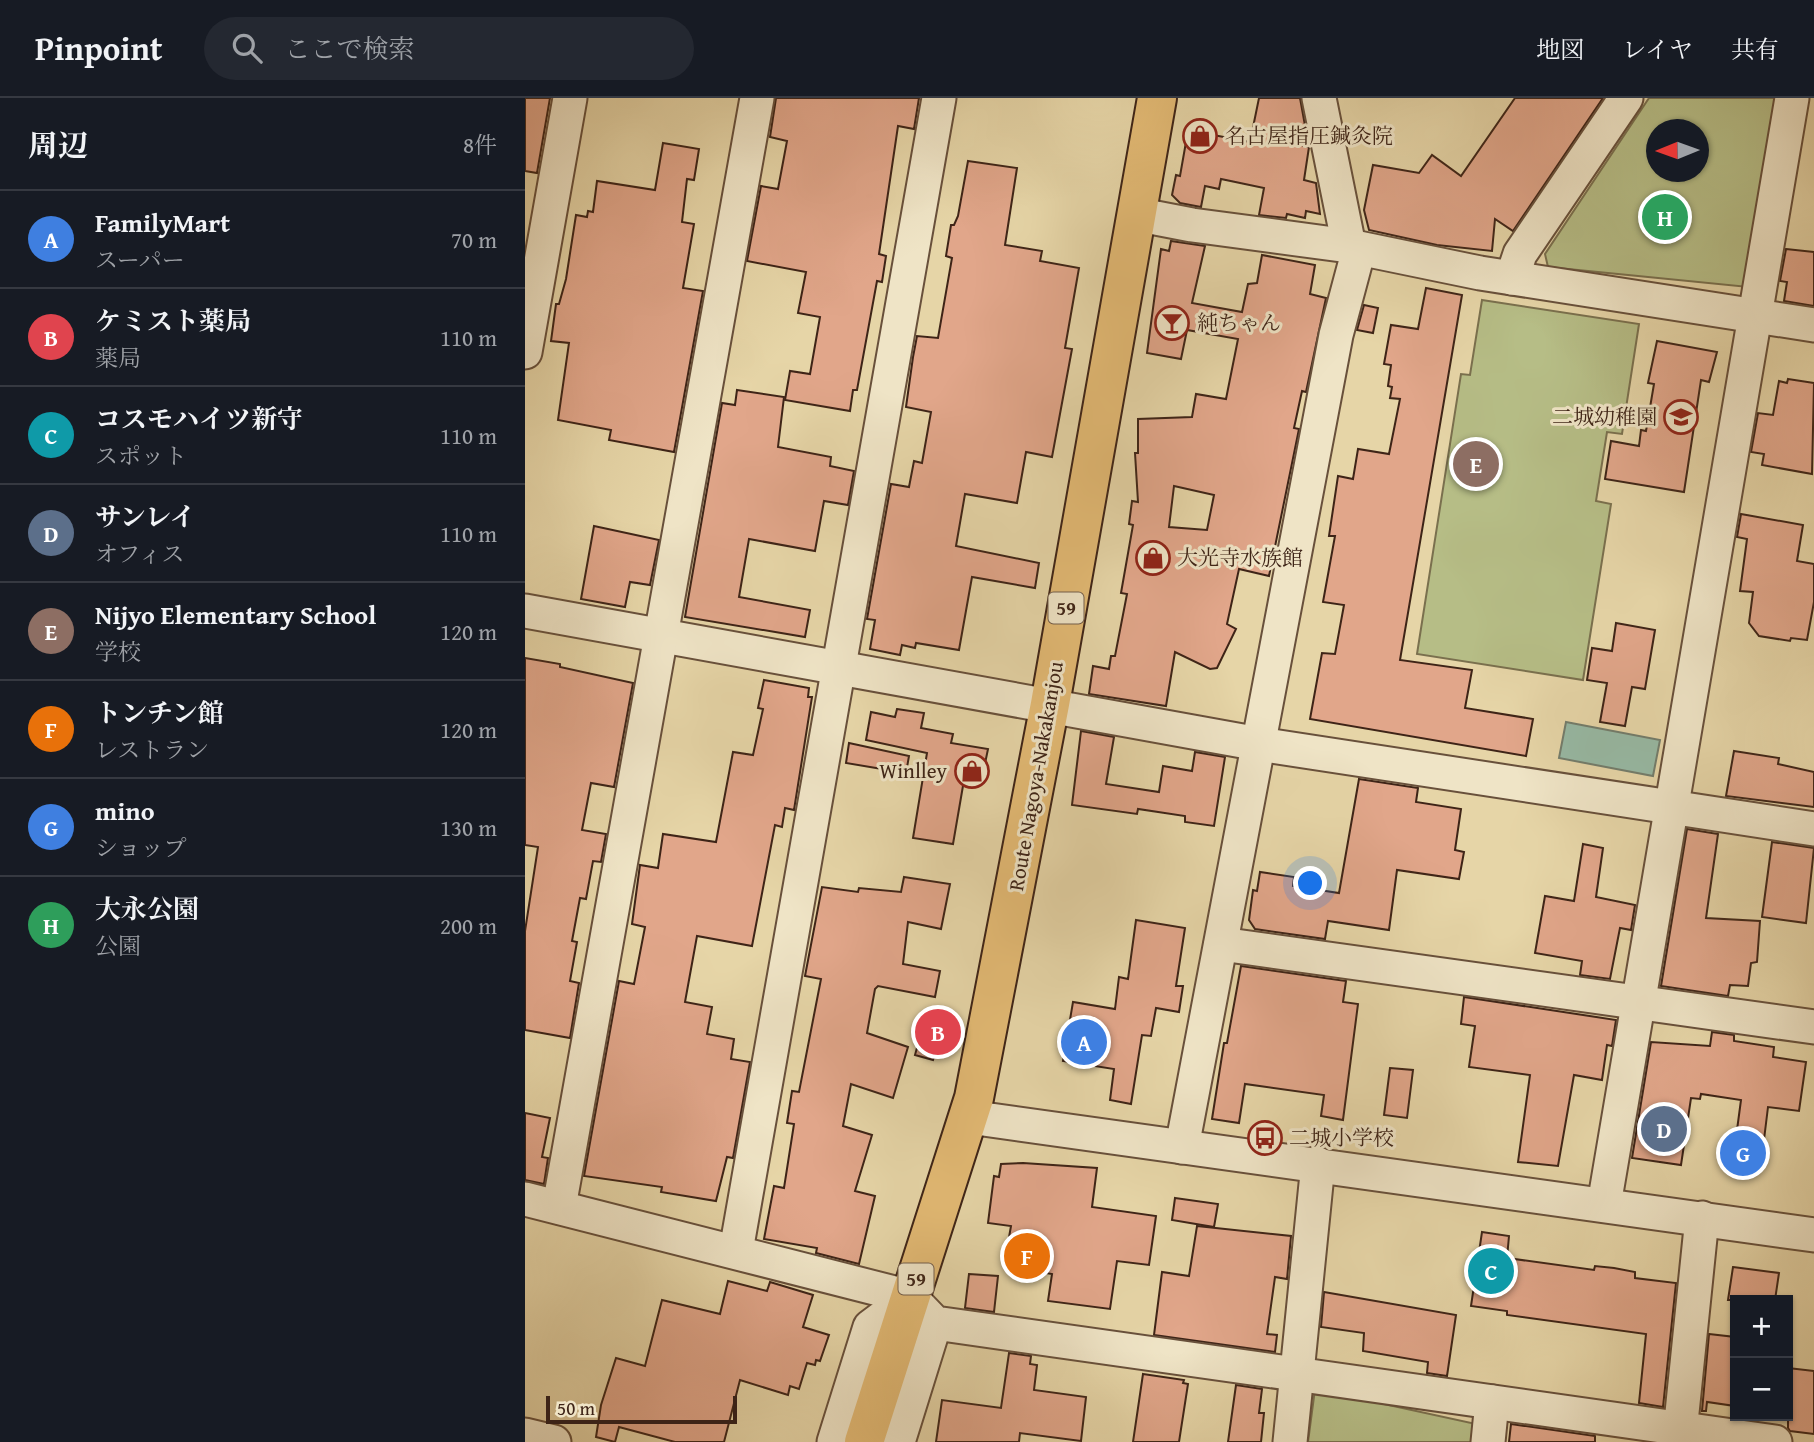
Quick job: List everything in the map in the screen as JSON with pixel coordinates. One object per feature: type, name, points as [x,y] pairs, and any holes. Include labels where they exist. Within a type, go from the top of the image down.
[{"type":"main road","name":"Route Nagoya-Nakakanjou","points":[[864,1442],[922,1310],[969,1117],[1003,957],[1157,98]]},
{"type":"street","points":[[525,352],[570,98]]},
{"type":"street","points":[[559,1207],[757,98]]},
{"type":"street","points":[[736,1251],[939,98]]},
{"type":"street","points":[[1182,1147],[1354,248],[1319,98]]},
{"type":"street","points":[[1512,278],[1520,254],[1626,98]]},
{"type":"street","points":[[1604,1205],[1792,98]]},
{"type":"street","points":[[1135,214],[1192,225],[1354,248],[1512,278],[1814,325]]},
{"type":"street","points":[[525,611],[838,665],[1259,744],[1814,828]]},
{"type":"street","points":[[1221,944],[1814,1027]]},
{"type":"street","points":[[969,1117],[1814,1235]]},
{"type":"street","points":[[1290,1442],[1318,1164]]},
{"type":"street","points":[[525,1199],[736,1251],[922,1310],[1680,1435],[1776,1442]]},
{"type":"street","points":[[1680,1435],[1702,1218]]},
{"type":"street","points":[[834,1442],[870,1327],[922,1310]]},
{"type":"street","points":[[898,1442],[922,1310]]},
{"type":"street","points":[[1488,1442],[1492,1402]]},
{"type":"street","points":[[525,1435],[554,1442]]},
{"type":"green space","points":[[1649,98],[1780,98],[1748,287],[1548,267],[1545,254]]},
{"type":"green space","points":[[1482,300],[1639,324],[1622,434],[1607,432],[1596,501],[1611,504],[1583,680],[1417,654],[1461,374],[1470,375]]},
{"type":"green space","points":[[1315,1389],[1476,1424],[1477,1442],[1308,1442]]},
{"type":"shaded area","points":[[1566,722],[1660,740],[1653,776],[1559,758]]},
{"type":"building","points":[[525,98],[550,98],[537,173],[525,171]]},
{"type":"building","points":[[776,98],[919,98],[914,129],[898,126],[879,254],[886,256],[882,282],[877,281],[857,390],[853,390],[850,411],[785,400],[790,371],[810,374],[820,317],[798,313],[806,272],[747,261],[761,186],[778,189],[787,141],[770,137]]},
{"type":"building","points":[[1259,98],[1300,98],[1306,131],[1303,146],[1309,147],[1304,180],[1316,183],[1320,214],[1306,211],[1305,218],[1287,214],[1286,218],[1259,215],[1264,188],[1221,179],[1219,189],[1205,186],[1201,207],[1180,203],[1172,195],[1176,175],[1180,176],[1189,125],[1209,129],[1208,134],[1250,142]]},
{"type":"building","points":[[1515,98],[1603,98],[1513,231],[1495,219],[1492,251],[1437,245],[1369,230],[1364,210],[1373,165],[1419,173],[1432,155],[1461,176]]},
{"type":"building","points":[[663,143],[699,149],[694,180],[687,179],[682,222],[694,224],[683,288],[703,291],[674,452],[609,440],[611,430],[558,420],[569,343],[551,341],[556,304],[559,304],[566,279],[576,215],[587,217],[588,211],[593,212],[597,181],[655,190]]},
{"type":"building","points":[[968,161],[1017,168],[1005,245],[1042,251],[1040,261],[1079,268],[1065,348],[1072,349],[1052,457],[1026,452],[1017,503],[965,494],[956,546],[1039,563],[1035,588],[972,577],[959,650],[916,643],[915,648],[902,645],[900,655],[870,649],[875,620],[867,619],[891,484],[909,487],[914,461],[922,463],[931,412],[906,407],[913,357],[917,336],[938,338],[952,258],[946,256],[951,225],[954,225],[958,216]]},
{"type":"building","points":[[1171,241],[1205,246],[1192,303],[1242,312],[1248,284],[1257,283],[1262,255],[1315,265],[1310,294],[1326,298],[1306,392],[1302,391],[1294,428],[1299,429],[1269,576],[1239,569],[1227,624],[1236,629],[1217,668],[1210,669],[1175,652],[1166,706],[1089,694],[1093,666],[1109,669],[1111,656],[1115,656],[1127,594],[1121,593],[1133,525],[1129,524],[1132,501],[1138,502],[1135,453],[1138,453],[1138,419],[1192,417],[1196,394],[1226,399],[1238,339],[1187,330],[1181,359],[1147,353],[1161,249],[1169,251]],"holes":[[[1174,486],[1214,495],[1207,530],[1169,527]]]},
{"type":"building","points":[[1786,249],[1814,252],[1814,306],[1784,301],[1787,282],[1780,281]]},
{"type":"building","points":[[1426,288],[1462,295],[1400,660],[1472,670],[1465,708],[1533,719],[1526,756],[1310,719],[1322,653],[1335,654],[1344,605],[1323,602],[1335,536],[1329,536],[1338,476],[1353,479],[1358,449],[1389,454],[1400,399],[1390,398],[1392,387],[1388,386],[1391,365],[1384,364],[1391,325],[1418,329]]},
{"type":"building","points":[[1364,305],[1378,308],[1373,333],[1357,330]]},
{"type":"building","points":[[1657,341],[1717,352],[1709,382],[1701,380],[1684,492],[1605,479],[1611,441],[1639,446],[1641,430],[1646,431],[1654,384],[1648,383]]},
{"type":"building","points":[[1788,379],[1814,383],[1812,474],[1762,465],[1764,454],[1751,452],[1758,413],[1773,415],[1779,381],[1787,383]]},
{"type":"building","points":[[737,390],[784,397],[778,447],[831,457],[830,466],[854,471],[848,505],[824,501],[815,551],[749,539],[739,597],[810,610],[805,637],[685,617],[722,403],[735,405]]},
{"type":"building","points":[[1741,514],[1803,525],[1797,561],[1814,564],[1814,602],[1807,640],[1791,638],[1790,641],[1759,636],[1749,623],[1753,592],[1740,591],[1747,539],[1737,537]]},
{"type":"building","points":[[594,526],[659,540],[650,585],[630,582],[625,607],[581,599]]},
{"type":"building","points":[[1616,623],[1655,630],[1645,689],[1632,687],[1625,726],[1600,722],[1607,683],[1587,680],[1592,648],[1612,651]]},
{"type":"building","points":[[525,658],[633,683],[614,787],[591,783],[582,830],[606,834],[601,862],[593,861],[586,899],[580,898],[572,941],[577,942],[570,981],[579,983],[570,1038],[525,1030],[525,931],[538,847],[525,845]]},
{"type":"building","points":[[764,680],[809,688],[808,697],[812,697],[794,810],[785,808],[782,827],[775,825],[752,946],[697,936],[685,1002],[712,1007],[707,1034],[734,1039],[731,1059],[750,1062],[733,1158],[727,1157],[716,1201],[661,1192],[662,1187],[584,1176],[619,981],[634,984],[645,927],[632,924],[640,865],[658,868],[663,834],[716,842],[733,752],[753,755],[763,709],[758,708]]},
{"type":"building","points":[[897,709],[924,713],[921,728],[953,734],[951,743],[988,749],[981,783],[964,780],[953,844],[913,838],[927,753],[866,740],[871,712],[895,717]]},
{"type":"building","points":[[1081,731],[1114,737],[1106,784],[1159,792],[1163,766],[1192,771],[1195,752],[1225,757],[1214,826],[1185,822],[1185,816],[1138,809],[1137,814],[1072,805]]},
{"type":"building","points":[[849,743],[909,756],[906,773],[846,763]]},
{"type":"building","points":[[1734,751],[1779,758],[1778,764],[1814,772],[1814,807],[1726,796]]},
{"type":"building","points":[[1359,779],[1418,788],[1416,802],[1461,809],[1455,850],[1464,852],[1459,879],[1397,870],[1389,930],[1328,921],[1325,939],[1255,929],[1249,920],[1253,890],[1257,891],[1260,872],[1294,877],[1293,886],[1339,893]]},
{"type":"building","points":[[1687,829],[1718,834],[1706,918],[1760,921],[1757,962],[1751,963],[1748,986],[1730,985],[1728,996],[1661,986]]},
{"type":"building","points":[[1772,842],[1814,848],[1806,923],[1762,917]]},
{"type":"building","points":[[1583,844],[1603,848],[1596,897],[1635,905],[1631,930],[1620,928],[1610,979],[1580,975],[1582,961],[1535,953],[1545,896],[1574,901]]},
{"type":"building","points":[[904,877],[950,884],[941,929],[908,922],[903,964],[940,971],[935,997],[878,986],[875,989],[867,1033],[908,1047],[893,1098],[851,1084],[843,1126],[872,1135],[855,1191],[875,1196],[859,1264],[816,1253],[817,1248],[764,1239],[774,1186],[784,1188],[794,1124],[787,1123],[792,1091],[799,1092],[821,979],[805,976],[822,887],[858,892],[859,888],[901,892]]},
{"type":"building","points":[[1136,920],[1185,928],[1176,986],[1183,986],[1179,1012],[1156,1008],[1151,1036],[1142,1035],[1131,1104],[1110,1100],[1114,1069],[1063,1061],[1073,1002],[1115,1009],[1119,977],[1128,979]]},
{"type":"building","points":[[1241,966],[1346,981],[1343,1002],[1358,1004],[1343,1120],[1321,1116],[1324,1095],[1245,1084],[1239,1123],[1212,1119],[1224,1043],[1227,1043]]},
{"type":"building","points":[[1464,997],[1616,1020],[1612,1046],[1607,1045],[1602,1080],[1574,1075],[1558,1166],[1518,1162],[1530,1075],[1469,1067],[1475,1026],[1461,1024]]},
{"type":"building","points":[[926,1015],[956,1025],[948,1050],[937,1046],[933,1060],[915,1055]]},
{"type":"building","points":[[1712,1032],[1734,1035],[1734,1041],[1774,1047],[1773,1057],[1806,1062],[1799,1111],[1768,1107],[1761,1164],[1733,1160],[1741,1100],[1701,1094],[1700,1099],[1691,1098],[1681,1165],[1632,1158],[1651,1042],[1710,1046]]},
{"type":"building","points":[[1390,1068],[1413,1070],[1407,1118],[1384,1115]]},
{"type":"building","points":[[525,1113],[550,1118],[542,1157],[548,1158],[544,1184],[525,1180]]},
{"type":"building","points":[[1001,1164],[1097,1168],[1092,1207],[1156,1216],[1149,1265],[1117,1261],[1110,1309],[1048,1301],[1052,1274],[1004,1266],[1011,1226],[988,1223],[994,1176],[999,1177]]},
{"type":"building","points":[[1175,1198],[1218,1204],[1214,1227],[1172,1220]]},
{"type":"building","points":[[1197,1226],[1291,1236],[1287,1279],[1275,1277],[1267,1334],[1277,1335],[1275,1352],[1154,1335],[1162,1272],[1189,1276]]},
{"type":"building","points":[[1482,1232],[1509,1236],[1507,1258],[1594,1270],[1595,1266],[1614,1268],[1635,1272],[1635,1278],[1676,1283],[1663,1407],[1639,1403],[1646,1334],[1507,1315],[1507,1311],[1471,1306]]},
{"type":"building","points":[[1733,1267],[1779,1273],[1776,1295],[1730,1295],[1728,1300]]},
{"type":"building","points":[[969,1274],[998,1276],[994,1312],[965,1308]]},
{"type":"building","points":[[728,1281],[767,1291],[770,1282],[813,1295],[803,1327],[829,1335],[820,1361],[816,1360],[815,1365],[807,1363],[799,1389],[790,1386],[788,1395],[740,1380],[724,1442],[675,1442],[619,1427],[615,1442],[596,1437],[601,1405],[616,1358],[645,1366],[662,1300],[720,1314]]},
{"type":"building","points":[[1324,1292],[1456,1315],[1447,1376],[1427,1373],[1428,1362],[1363,1351],[1364,1333],[1321,1327]]},
{"type":"building","points":[[1709,1334],[1730,1336],[1730,1405],[1707,1402],[1706,1411],[1702,1411]]},
{"type":"building","points":[[1009,1353],[1031,1356],[1030,1364],[1037,1365],[1034,1390],[1086,1397],[1081,1441],[1020,1433],[1019,1442],[936,1442],[942,1400],[1001,1408]]},
{"type":"building","points":[[1793,1369],[1814,1371],[1814,1434],[1790,1431],[1788,1421],[1793,1421]]},
{"type":"building","points":[[1143,1374],[1184,1380],[1183,1383],[1188,1384],[1179,1442],[1133,1442]]},
{"type":"building","points":[[1236,1385],[1262,1389],[1259,1413],[1264,1413],[1261,1442],[1228,1442]]},
{"type":"building","points":[[1511,1424],[1595,1436],[1595,1442],[1509,1442]]},
{"type":"place","name":"名古屋指圧鍼灸院","points":[[1200,136]]},
{"type":"place","name":"大永公園","points":[[1665,217]]},
{"type":"place","name":"純ちゃん","points":[[1172,323]]},
{"type":"place","name":"二城幼稚園","points":[[1681,417]]},
{"type":"place","name":"Nijyo Elementary School","points":[[1476,464]]},
{"type":"place","name":"大光寺水族館","points":[[1153,558]]},
{"type":"place","name":"Winlley","points":[[972,771]]},
{"type":"place","name":"ケミスト薬局","points":[[938,1032]]},
{"type":"place","name":"FamilyMart","points":[[1084,1042]]},
{"type":"place","name":"サンレイ","points":[[1664,1129]]},
{"type":"place","name":"二城小学校","points":[[1265,1138]]},
{"type":"place","name":"mino","points":[[1743,1153]]},
{"type":"place","name":"トンチン館","points":[[1027,1256]]},
{"type":"place","name":"コスモハイツ新守","points":[[1491,1271]]}]
